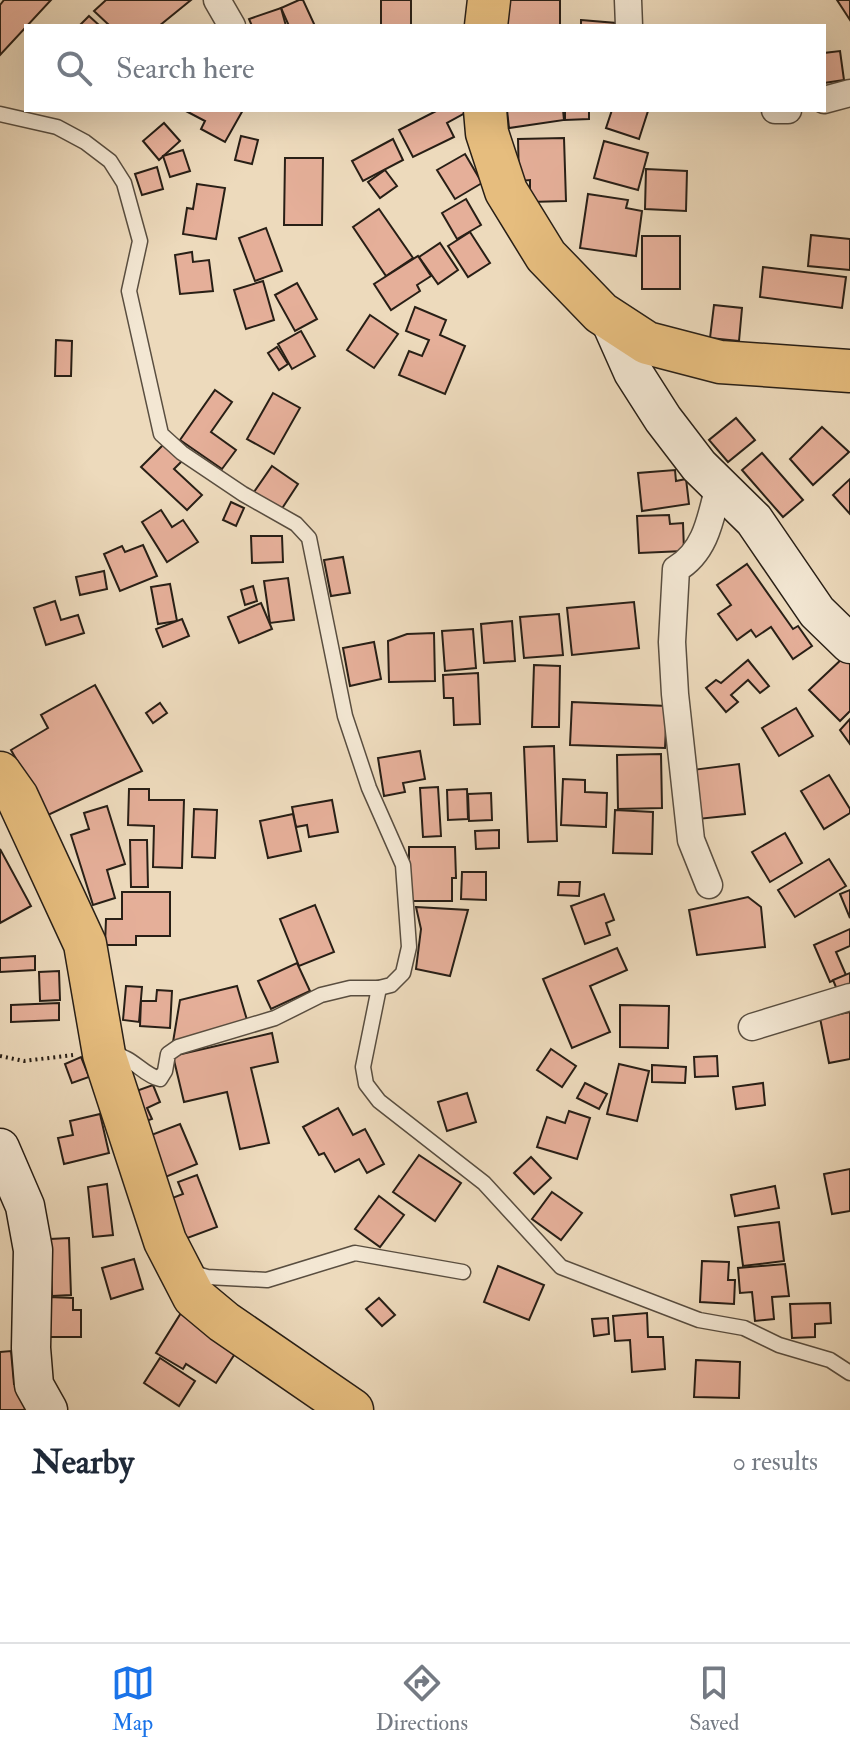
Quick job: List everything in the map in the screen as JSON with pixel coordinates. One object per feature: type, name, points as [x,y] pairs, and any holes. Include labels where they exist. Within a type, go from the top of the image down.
[{"type":"main road","points":[[486,24],[489,0]]},
{"type":"main road","points":[[485,112],[487,133],[506,191],[546,256],[601,313],[647,343],[720,362],[850,371]]},
{"type":"main road","points":[[0,773],[17,797],[85,944],[104,1054],[165,1241],[194,1297],[224,1322],[352,1410]]},
{"type":"street","points":[[217,0],[231,24]]},
{"type":"street","points":[[628,0],[629,24]]},
{"type":"street","points":[[826,99],[850,93]]},
{"type":"street","points":[[609,318],[633,372],[699,466],[754,520],[817,612],[850,644]]},
{"type":"street","points":[[709,885],[691,840],[672,642],[676,569],[689,562],[701,543],[719,485]]},
{"type":"street","points":[[752,1027],[850,997]]},
{"type":"street","points":[[0,1148],[25,1206],[33,1250],[31,1348],[34,1385],[48,1410]]},
{"type":"lane","points":[[0,114],[57,127],[85,142],[110,161],[124,183],[140,241],[129,291],[161,434],[182,453],[231,486],[296,524],[309,538],[345,716],[369,788],[403,865],[409,947],[403,973],[391,985],[350,988],[321,995],[275,1018],[178,1047],[168,1054],[160,1079],[151,1077],[120,1055],[104,1054]]},
{"type":"lane","points":[[379,988],[363,1067],[366,1084],[379,1101],[484,1183],[561,1267],[699,1320],[744,1328],[779,1345],[830,1360],[850,1373]]},
{"type":"lane","points":[[180,1269],[207,1277],[267,1280],[355,1253],[463,1272]]},
{"type":"path","points":[[0,1056],[24,1061],[104,1054]]},
{"type":"building","points":[[4,0],[51,0],[29,24],[24,24],[24,29],[0,55],[0,5]]},
{"type":"building","points":[[106,0],[191,0],[161,24],[108,24],[94,11]]},
{"type":"building","points":[[303,0],[314,24],[288,24],[281,8]]},
{"type":"building","points":[[381,0],[411,0],[411,24],[381,24]]},
{"type":"building","points":[[508,0],[560,0],[560,24],[505,24]]},
{"type":"building","points":[[837,0],[850,0],[850,20]]},
{"type":"building","points":[[281,8],[285,24],[251,24],[249,19]]},
{"type":"building","points":[[89,16],[98,24],[81,24]]},
{"type":"building","points":[[581,20],[616,23],[616,24],[581,24]]},
{"type":"building","points":[[840,51],[844,80],[826,83],[826,53]]},
{"type":"building","points":[[188,112],[242,112],[225,142],[201,129],[205,121]]},
{"type":"building","points":[[434,112],[465,113],[447,123],[454,137],[413,157],[399,130]]},
{"type":"building","points":[[507,112],[563,112],[564,120],[509,128]]},
{"type":"building","points":[[565,112],[589,112],[589,119],[565,120]]},
{"type":"building","points":[[611,112],[648,112],[639,139],[606,128]]},
{"type":"building","points":[[164,123],[180,141],[159,160],[143,141]]},
{"type":"building","points":[[241,136],[258,140],[252,164],[235,160]]},
{"type":"building","points":[[564,138],[566,201],[530,202],[530,180],[519,181],[518,139]]},
{"type":"building","points":[[393,139],[403,160],[363,181],[352,161]]},
{"type":"building","points":[[604,141],[648,153],[638,190],[594,178]]},
{"type":"building","points":[[183,150],[190,171],[170,177],[163,156]]},
{"type":"building","points":[[465,154],[482,183],[455,199],[437,170]]},
{"type":"building","points":[[285,158],[323,158],[322,225],[284,225]]},
{"type":"building","points":[[157,167],[163,189],[142,195],[135,174]]},
{"type":"building","points":[[646,169],[687,171],[686,211],[645,209]]},
{"type":"building","points":[[385,170],[397,186],[380,198],[368,182]]},
{"type":"building","points":[[197,184],[225,188],[216,239],[183,234],[187,208],[193,209]]},
{"type":"building","points":[[588,194],[628,200],[626,208],[642,211],[636,256],[580,248]]},
{"type":"building","points":[[466,199],[481,225],[457,239],[442,213]]},
{"type":"building","points":[[379,209],[413,258],[386,276],[353,227]]},
{"type":"building","points":[[266,228],[282,271],[255,281],[239,238]]},
{"type":"building","points":[[470,232],[490,263],[468,277],[448,246]]},
{"type":"building","points":[[811,235],[850,239],[850,270],[808,266]]},
{"type":"building","points":[[642,236],[680,236],[680,289],[642,289]]},
{"type":"building","points":[[440,243],[458,270],[438,284],[419,257]]},
{"type":"building","points":[[192,252],[193,262],[209,260],[213,291],[180,294],[175,255]]},
{"type":"building","points":[[418,256],[431,276],[417,285],[420,291],[391,310],[374,284]]},
{"type":"building","points":[[763,267],[846,277],[842,308],[760,297]]},
{"type":"building","points":[[263,281],[274,320],[246,329],[234,290]]},
{"type":"building","points":[[297,283],[317,319],[295,331],[275,295]]},
{"type":"building","points":[[714,305],[742,308],[739,341],[710,338]]},
{"type":"building","points":[[415,307],[446,320],[440,335],[465,346],[445,394],[399,375],[409,351],[422,356],[429,340],[406,331]]},
{"type":"building","points":[[370,315],[398,334],[374,368],[347,350]]},
{"type":"building","points":[[301,331],[315,356],[292,369],[278,344]]},
{"type":"building","points":[[56,340],[72,341],[71,376],[55,376]]},
{"type":"building","points":[[277,347],[288,364],[279,370],[268,353]]},
{"type":"building","points":[[215,390],[232,402],[211,432],[236,450],[222,469],[180,440]]},
{"type":"building","points":[[273,393],[300,408],[274,454],[247,439]]},
{"type":"building","points":[[736,418],[755,440],[728,462],[709,440]]},
{"type":"building","points":[[822,427],[849,452],[813,485],[790,459]]},
{"type":"building","points":[[166,442],[184,459],[174,469],[202,495],[187,510],[141,467]]},
{"type":"building","points":[[762,453],[803,500],[783,517],[742,470]]},
{"type":"building","points":[[272,466],[298,484],[281,510],[254,492]]},
{"type":"building","points":[[675,470],[676,481],[686,479],[689,504],[642,511],[638,473]]},
{"type":"building","points":[[850,479],[850,514],[833,495]]},
{"type":"building","points":[[231,502],[244,508],[236,526],[223,520]]},
{"type":"building","points":[[161,510],[172,527],[183,520],[198,542],[167,562],[142,522]]},
{"type":"building","points":[[669,515],[670,524],[683,523],[684,551],[639,553],[637,516]]},
{"type":"building","points":[[251,536],[282,536],[283,562],[252,563]]},
{"type":"building","points":[[143,545],[157,576],[120,591],[104,554],[122,546],[125,552]]},
{"type":"building","points":[[343,557],[350,593],[331,596],[324,560]]},
{"type":"building","points":[[747,564],[793,629],[798,626],[812,646],[793,659],[771,627],[756,637],[751,630],[737,640],[718,614],[731,605],[717,585]]},
{"type":"building","points":[[104,571],[107,589],[80,595],[76,577]]},
{"type":"building","points":[[288,578],[294,620],[270,623],[264,581]]},
{"type":"building","points":[[170,584],[177,621],[158,624],[151,587]]},
{"type":"building","points":[[253,586],[257,601],[245,605],[241,590]]},
{"type":"building","points":[[55,601],[61,620],[78,615],[84,633],[46,645],[34,608]]},
{"type":"building","points":[[634,602],[639,648],[572,655],[567,608]]},
{"type":"building","points":[[261,603],[272,629],[239,643],[228,617]]},
{"type":"building","points":[[559,614],[563,655],[524,658],[520,617]]},
{"type":"building","points":[[182,619],[189,636],[163,647],[156,629]]},
{"type":"building","points":[[512,621],[515,661],[484,663],[481,624]]},
{"type":"building","points":[[473,629],[476,668],[445,671],[442,631]]},
{"type":"building","points":[[434,633],[435,681],[389,682],[388,641],[407,634]]},
{"type":"building","points":[[374,642],[381,679],[350,686],[343,648]]},
{"type":"building","points":[[844,657],[850,663],[850,711],[840,721],[809,690]]},
{"type":"building","points":[[748,660],[769,686],[760,693],[748,680],[731,695],[738,702],[726,712],[706,688],[716,680],[721,683]]},
{"type":"building","points":[[534,665],[560,666],[559,727],[532,727]]},
{"type":"building","points":[[478,673],[480,724],[454,725],[453,698],[444,698],[443,675]]},
{"type":"building","points":[[95,685],[142,771],[48,815],[11,750],[48,728],[41,715]]},
{"type":"building","points":[[572,702],[667,706],[665,748],[570,745]]},
{"type":"building","points":[[160,703],[167,713],[153,723],[146,713]]},
{"type":"building","points":[[796,708],[813,736],[779,756],[762,728]]},
{"type":"building","points":[[850,719],[850,744],[840,730]]},
{"type":"building","points":[[554,746],[557,841],[528,842],[524,747]]},
{"type":"building","points":[[420,751],[425,779],[403,783],[405,792],[384,796],[378,758]]},
{"type":"building","points":[[661,754],[662,808],[618,809],[617,755]]},
{"type":"building","points":[[739,764],[745,814],[698,819],[692,770]]},
{"type":"building","points":[[829,775],[850,813],[824,829],[801,791]]},
{"type":"building","points":[[563,779],[585,780],[585,792],[607,793],[606,827],[561,825]]},
{"type":"building","points":[[438,787],[441,836],[423,837],[420,788]]},
{"type":"building","points":[[129,789],[149,789],[149,800],[184,800],[182,868],[153,867],[154,826],[128,825]]},
{"type":"building","points":[[467,789],[468,819],[448,820],[447,790]]},
{"type":"building","points":[[491,793],[492,820],[469,821],[468,794]]},
{"type":"building","points":[[332,800],[338,832],[309,837],[307,825],[296,827],[292,807]]},
{"type":"building","points":[[107,806],[125,864],[107,870],[115,898],[93,905],[71,835],[89,829],[84,813]]},
{"type":"building","points":[[194,809],[217,810],[215,858],[192,857]]},
{"type":"building","points":[[615,810],[653,812],[652,854],[613,853]]},
{"type":"building","points":[[293,814],[301,851],[268,858],[260,821]]},
{"type":"building","points":[[499,830],[499,848],[476,849],[475,831]]},
{"type":"building","points":[[785,833],[802,863],[770,882],[752,852]]},
{"type":"building","points":[[130,840],[147,840],[148,887],[131,887]]},
{"type":"building","points":[[409,847],[455,847],[456,878],[452,878],[452,901],[409,901]]},
{"type":"building","points":[[0,849],[31,906],[0,923]]},
{"type":"building","points":[[829,859],[846,886],[795,917],[778,890]]},
{"type":"building","points":[[462,872],[486,872],[486,900],[461,899]]},
{"type":"building","points":[[559,882],[580,882],[579,896],[558,895]]},
{"type":"building","points":[[850,890],[850,918],[840,894]]},
{"type":"building","points":[[122,892],[170,892],[170,936],[136,936],[136,945],[105,945],[106,919],[122,919]]},
{"type":"building","points":[[604,894],[614,920],[606,923],[610,935],[585,944],[571,906]]},
{"type":"building","points":[[748,897],[761,907],[765,947],[697,955],[689,910]]},
{"type":"building","points":[[315,905],[334,952],[299,966],[280,919]]},
{"type":"building","points":[[416,907],[468,910],[450,976],[416,969],[421,929]]},
{"type":"building","points":[[850,929],[850,946],[836,952],[846,975],[830,982],[814,945]]},
{"type":"building","points":[[617,948],[627,970],[590,986],[610,1032],[572,1048],[543,979]]},
{"type":"building","points":[[35,956],[35,970],[0,972],[0,958]]},
{"type":"building","points":[[297,963],[310,991],[271,1009],[258,981]]},
{"type":"building","points":[[59,971],[60,1000],[40,1001],[39,972]]},
{"type":"building","points":[[850,973],[850,988],[838,992],[833,980]]},
{"type":"building","points":[[126,986],[142,987],[139,1022],[123,1020]]},
{"type":"building","points":[[237,986],[247,1020],[173,1042],[180,1000]]},
{"type":"building","points":[[157,990],[172,991],[170,1028],[140,1026],[141,1001],[156,1001]]},
{"type":"building","points":[[59,1003],[59,1020],[11,1022],[11,1005]]},
{"type":"building","points":[[620,1005],[669,1006],[668,1048],[620,1047]]},
{"type":"building","points":[[850,1012],[850,1059],[829,1063],[820,1018]]},
{"type":"building","points":[[272,1033],[278,1062],[251,1068],[269,1143],[240,1149],[227,1092],[184,1102],[173,1056]]},
{"type":"building","points":[[551,1049],[576,1066],[562,1087],[537,1070]]},
{"type":"building","points":[[717,1056],[718,1076],[695,1077],[694,1057]]},
{"type":"building","points":[[81,1057],[89,1077],[72,1083],[65,1064]]},
{"type":"building","points":[[619,1064],[649,1071],[637,1121],[607,1114]]},
{"type":"building","points":[[652,1065],[686,1067],[685,1083],[652,1082]]},
{"type":"building","points":[[585,1083],[607,1094],[599,1109],[577,1098]]},
{"type":"building","points":[[763,1083],[765,1105],[736,1109],[733,1087]]},
{"type":"building","points":[[153,1085],[160,1102],[147,1108],[152,1119],[137,1124],[125,1095]]},
{"type":"building","points":[[467,1093],[476,1122],[447,1131],[438,1102]]},
{"type":"building","points":[[338,1108],[353,1135],[365,1129],[384,1164],[367,1173],[359,1159],[335,1172],[324,1153],[319,1155],[303,1127]]},
{"type":"building","points":[[569,1111],[590,1118],[577,1159],[537,1147],[547,1117],[565,1123]]},
{"type":"building","points":[[100,1114],[109,1153],[64,1164],[58,1138],[73,1135],[70,1121]]},
{"type":"building","points":[[180,1124],[197,1164],[163,1178],[146,1137]]},
{"type":"building","points":[[419,1155],[461,1183],[435,1221],[393,1192]]},
{"type":"building","points":[[531,1157],[551,1178],[534,1194],[514,1173]]},
{"type":"building","points":[[850,1169],[850,1211],[832,1214],[824,1174]]},
{"type":"building","points":[[197,1175],[217,1227],[182,1240],[167,1200],[183,1194],[178,1182]]},
{"type":"building","points":[[107,1184],[113,1235],[93,1237],[88,1187]]},
{"type":"building","points":[[775,1186],[779,1208],[735,1216],[731,1195]]},
{"type":"building","points":[[552,1192],[582,1213],[561,1240],[532,1219]]},
{"type":"building","points":[[379,1196],[404,1215],[380,1247],[355,1229]]},
{"type":"building","points":[[779,1222],[784,1261],[743,1266],[738,1227]]},
{"type":"building","points":[[69,1238],[71,1295],[52,1296],[50,1239]]},
{"type":"building","points":[[134,1259],[143,1289],[111,1299],[102,1268]]},
{"type":"building","points":[[702,1261],[729,1262],[728,1280],[735,1280],[734,1304],[700,1302]]},
{"type":"building","points":[[785,1264],[789,1296],[772,1297],[774,1319],[755,1321],[752,1292],[740,1293],[738,1268]]},
{"type":"building","points":[[498,1266],[544,1285],[529,1320],[484,1302]]},
{"type":"building","points":[[49,1297],[73,1298],[73,1310],[81,1310],[81,1337],[49,1337]]},
{"type":"building","points":[[379,1298],[395,1315],[382,1326],[366,1309]]},
{"type":"building","points":[[830,1303],[831,1323],[815,1324],[815,1337],[792,1338],[790,1304]]},
{"type":"building","points":[[181,1313],[238,1349],[216,1383],[186,1364],[183,1369],[156,1353]]},
{"type":"building","points":[[647,1313],[648,1337],[663,1337],[665,1369],[632,1372],[630,1340],[615,1341],[613,1316]]},
{"type":"building","points":[[608,1318],[609,1334],[594,1336],[592,1319]]},
{"type":"building","points":[[11,1351],[14,1384],[22,1384],[25,1410],[0,1410],[0,1352]]},
{"type":"building","points":[[160,1358],[195,1381],[179,1406],[144,1383]]},
{"type":"building","points":[[696,1360],[740,1362],[739,1398],[694,1397]]}]
